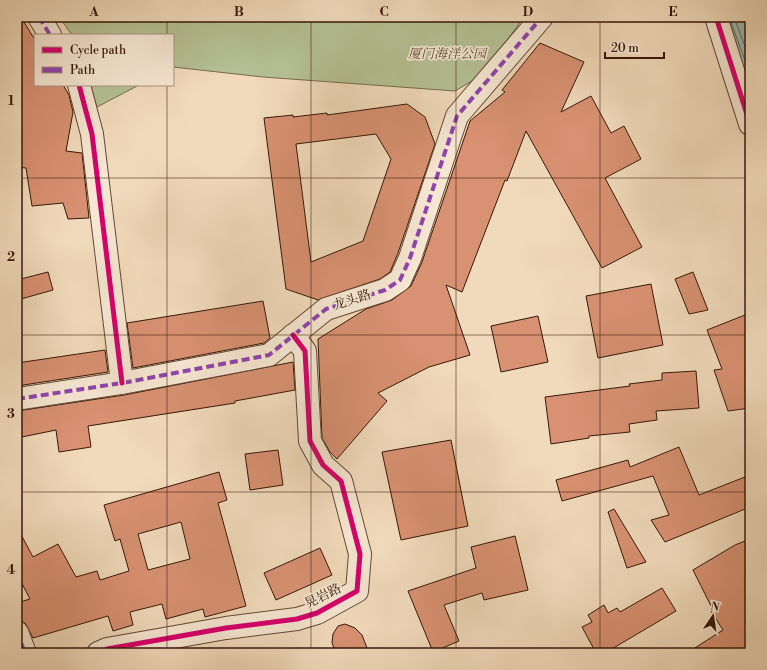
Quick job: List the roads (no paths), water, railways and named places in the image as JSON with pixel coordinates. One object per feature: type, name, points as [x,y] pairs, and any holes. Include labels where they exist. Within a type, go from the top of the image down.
[{"type":"street","points":[[39,17],[49,34]]},
{"type":"street","name":"龙头路","points":[[17,399],[122,383],[269,355],[326,309],[385,290],[400,280],[410,258],[457,116],[542,17]]},
{"type":"street","points":[[716,17],[750,124]]},
{"type":"street","points":[[79,86],[92,134],[122,383]]},
{"type":"street","name":"晃岩路","points":[[98,653],[107,649],[226,628],[297,619],[317,613],[357,591],[360,554],[341,481],[323,465],[310,441],[305,351],[293,335]]},
{"type":"street","points":[[17,632],[25,653]]},
{"type":"water","points":[[724,17],[750,17],[750,86]]},
{"type":"park label","name":"厦门海洋公园","points":[[447,54]]}]
